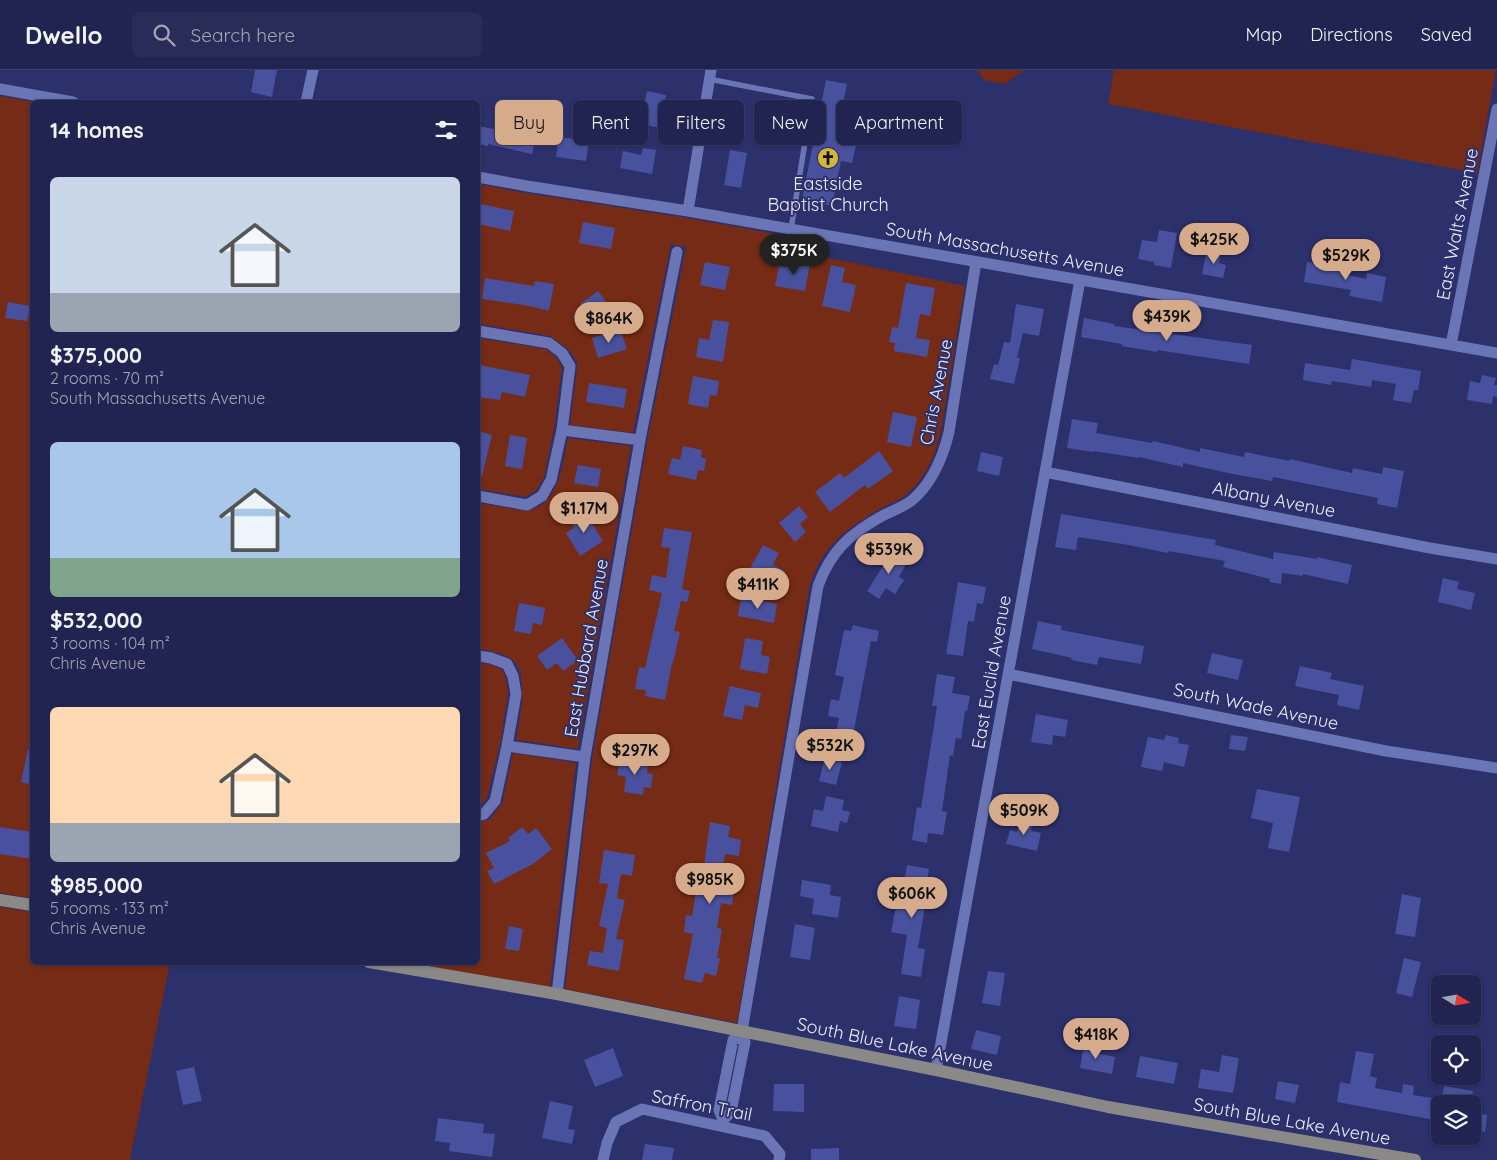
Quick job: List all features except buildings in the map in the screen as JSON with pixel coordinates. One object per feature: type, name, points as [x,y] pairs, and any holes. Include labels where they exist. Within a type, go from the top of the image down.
[{"type":"main road","points":[[0,900],[30,905]]},
{"type":"main road","name":"South Blue Lake Avenue","points":[[386,965],[557,994],[742,1034],[936,1070],[1108,1107],[1414,1160]]},
{"type":"street","points":[[306,100],[313,70]]},
{"type":"street","points":[[688,211],[710,74]]},
{"type":"street","points":[[0,89],[62,100]]},
{"type":"street","name":"East Walts Avenue","points":[[1451,345],[1493,151],[1497,109]]},
{"type":"street","name":"South Massachusetts Avenue","points":[[480,177],[688,211],[1497,353]]},
{"type":"street","name":"East Hubbard Avenue","points":[[557,994],[585,757],[640,440],[677,252]]},
{"type":"street","name":"Chris Avenue","points":[[722,1123],[731,1112],[745,1042],[742,1034],[818,586],[824,570],[844,542],[864,527],[911,501],[926,484],[938,464],[945,449],[949,432],[976,262]]},
{"type":"street","name":"East Euclid Avenue","points":[[936,1070],[1080,280]]},
{"type":"street","points":[[480,331],[549,343],[562,353],[570,366],[562,430],[551,480],[542,496],[527,505],[480,496]]},
{"type":"street","points":[[562,430],[640,440]]},
{"type":"street","name":"Albany Avenue","points":[[1045,472],[1430,548],[1497,559]]},
{"type":"street","points":[[480,656],[507,664],[513,676],[516,694],[507,746],[494,802],[484,814],[480,815]]},
{"type":"street","name":"South Wade Avenue","points":[[1008,674],[1386,751],[1497,768]]},
{"type":"street","points":[[507,746],[585,757]]},
{"type":"street","name":"Saffron Trail","points":[[604,1160],[607,1143],[616,1122],[642,1109],[722,1123],[764,1136],[780,1154],[779,1160]]},
{"type":"lane","points":[[710,74],[812,99],[791,229]]},
{"type":"shaded area","points":[[977,70],[1024,70],[1005,84],[984,80]]},
{"type":"shaded area","points":[[1114,70],[1496,70],[1477,173],[1108,104]]},
{"type":"shaded area","points":[[0,96],[30,101],[30,898],[0,893]]},
{"type":"shaded area","points":[[480,184],[787,236],[785,249],[965,286],[941,430],[936,448],[925,473],[914,488],[901,499],[867,517],[837,539],[822,558],[810,584],[737,1023],[565,989],[592,759],[647,442],[686,247],[671,244],[633,433],[570,425],[577,363],[569,350],[550,336],[480,324]]},
{"type":"shaded area","points":[[480,338],[546,349],[556,357],[562,367],[554,429],[544,477],[536,491],[525,497],[480,489]]},
{"type":"shaded area","points":[[568,438],[631,446],[578,749],[516,740],[522,697],[521,674],[517,665],[511,659],[494,652],[480,649],[480,503],[526,511],[537,507],[546,501],[553,492],[561,471]]},
{"type":"shaded area","points":[[480,663],[489,664],[502,669],[506,678],[508,694],[500,744],[487,798],[480,807]]},
{"type":"shaded area","points":[[513,753],[576,763],[550,987],[421,965],[480,965],[480,822],[490,819],[502,803]]},
{"type":"shaded area","points":[[0,907],[30,912],[30,965],[170,965],[130,1160],[0,1160]]},
{"type":"place","name":"Eastside Baptist Church","points":[[828,158]]}]
